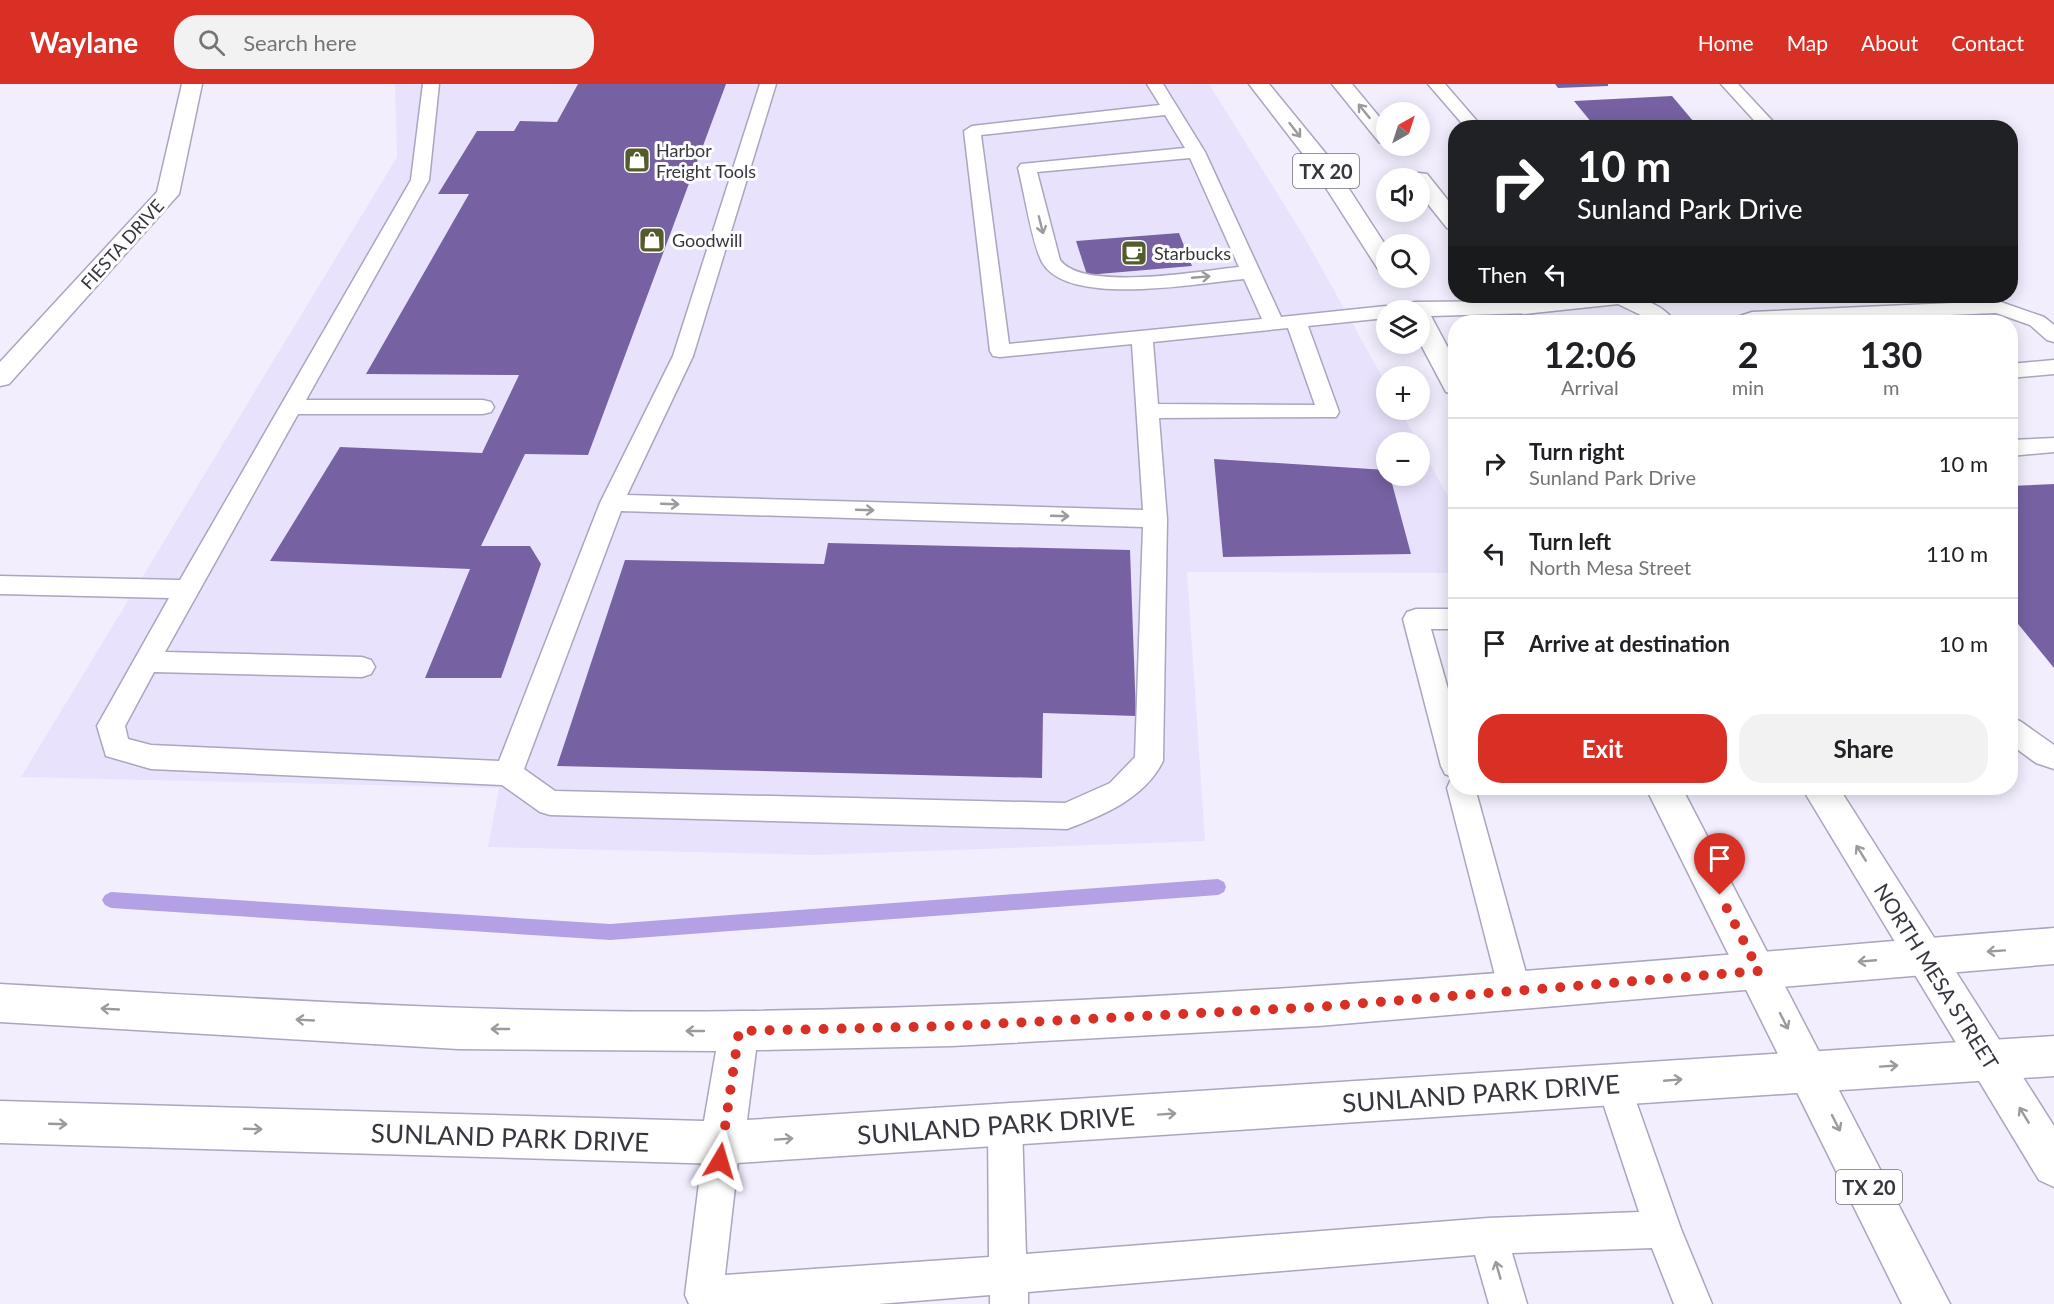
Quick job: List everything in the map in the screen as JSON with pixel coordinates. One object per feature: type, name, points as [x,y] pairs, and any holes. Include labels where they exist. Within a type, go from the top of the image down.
[{"type":"main road","name":"FIESTA DRIVE","points":[[0,378],[168,194],[192,84]]},
{"type":"main road","name":"TX 20","points":[[1259,84],[1319,160],[1376,248]]},
{"type":"main road","name":"TX 20","points":[[1342,84],[1448,212]]},
{"type":"main road","points":[[1430,302],[1448,303]]},
{"type":"main road","points":[[1450,303],[1523,308]]},
{"type":"main road","points":[[1430,341],[1448,373]]},
{"type":"main road","name":"TX 20","points":[[1668,795],[1927,1304]]},
{"type":"main road","name":"NORTH MESA STREET","points":[[1824,795],[2054,1165]]},
{"type":"main road","points":[[0,1003],[458,1029],[739,1031],[999,1024],[1318,1007],[2054,946]]},
{"type":"main road","points":[[0,980],[68,1007]]},
{"type":"main road","points":[[722,1143],[739,1031]]},
{"type":"main road","name":"SUNLAND PARK DRIVE","points":[[0,1122],[722,1143],[2054,1056]]},
{"type":"lane","points":[[431,84],[420,180],[111,726],[116,748],[151,757],[508,773],[550,803],[1068,816],[1120,792],[1149,761],[1155,519],[1142,337]]},
{"type":"lane","points":[[508,773],[612,503],[683,356],[768,84]]},
{"type":"lane","points":[[1155,84],[1196,152],[1274,323]]},
{"type":"lane","points":[[1436,84],[1468,120]]},
{"type":"lane","points":[[1729,84],[1763,120]]},
{"type":"lane","points":[[1171,109],[972,130],[1000,351],[1376,313]]},
{"type":"lane","points":[[1196,152],[1028,168],[1044,240],[1057,270],[1078,279],[1108,285],[1252,272]]},
{"type":"lane","points":[[1523,308],[1566,303]]},
{"type":"lane","points":[[1632,303],[1659,315]]},
{"type":"lane","points":[[1819,315],[1998,307],[2037,321],[2054,336]]},
{"type":"lane","points":[[1148,411],[1328,412],[1296,321]]},
{"type":"lane","points":[[2018,370],[2054,367]]},
{"type":"lane","points":[[293,407],[483,407]]},
{"type":"lane","points":[[2018,447],[2054,445]]},
{"type":"lane","points":[[612,503],[1155,519]]},
{"type":"lane","points":[[0,585],[187,590]]},
{"type":"lane","points":[[1448,619],[1416,620],[1448,740]]},
{"type":"lane","points":[[147,662],[362,667]]},
{"type":"lane","points":[[2018,735],[2046,755],[2054,757]]},
{"type":"lane","points":[[1463,795],[1515,991]]},
{"type":"lane","points":[[1614,1085],[1663,1229],[1693,1304]]},
{"type":"lane","points":[[1005,1125],[1009,1289]]},
{"type":"lane","points":[[722,1143],[704,1300],[843,1288],[1009,1289],[1488,1236],[1663,1229]]},
{"type":"lane","points":[[1488,1236],[1508,1304]]},
{"type":"shaded area","points":[[395,84],[1209,84],[1305,238],[1376,366],[1376,420],[1406,420],[1412,432],[1376,432],[1376,486],[1430,486],[1430,464],[1448,496],[1448,573],[1187,572],[1205,841],[816,855],[488,847],[499,788],[21,777],[397,157]]},
{"type":"building","points":[[578,84],[726,84],[588,455],[525,454],[481,546],[530,546],[541,564],[501,678],[425,678],[470,569],[270,561],[340,447],[482,453],[519,375],[366,374],[469,194],[438,194],[477,131],[514,131],[520,121],[557,122]]},
{"type":"building","points":[[1555,84],[1608,84],[1608,86],[1558,88]]},
{"type":"building","points":[[1672,96],[1692,120],[1589,120],[1574,101]]},
{"type":"building","name":"Starbucks","points":[[1179,233],[1192,266],[1087,275],[1076,241]]},
{"type":"building","points":[[1214,459],[1376,469],[1376,486],[1393,486],[1411,554],[1223,557]]},
{"type":"building","points":[[2054,484],[2054,668],[2018,624],[2018,486]]},
{"type":"building","points":[[828,543],[1130,550],[1136,716],[1043,713],[1042,778],[557,766],[625,560],[824,564]]},
{"type":"waterway","points":[[111,900],[610,932],[1218,887]]},
{"type":"place","name":"Harbor Freight Tools","points":[[637,160]]},
{"type":"place","name":"Goodwill","points":[[652,240]]},
{"type":"place","name":"Starbucks","points":[[1134,253]]},
{"type":"route","points":[[720,1161],[739,1031],[952,1026],[1318,1007],[1759,971],[1720,895]]}]
